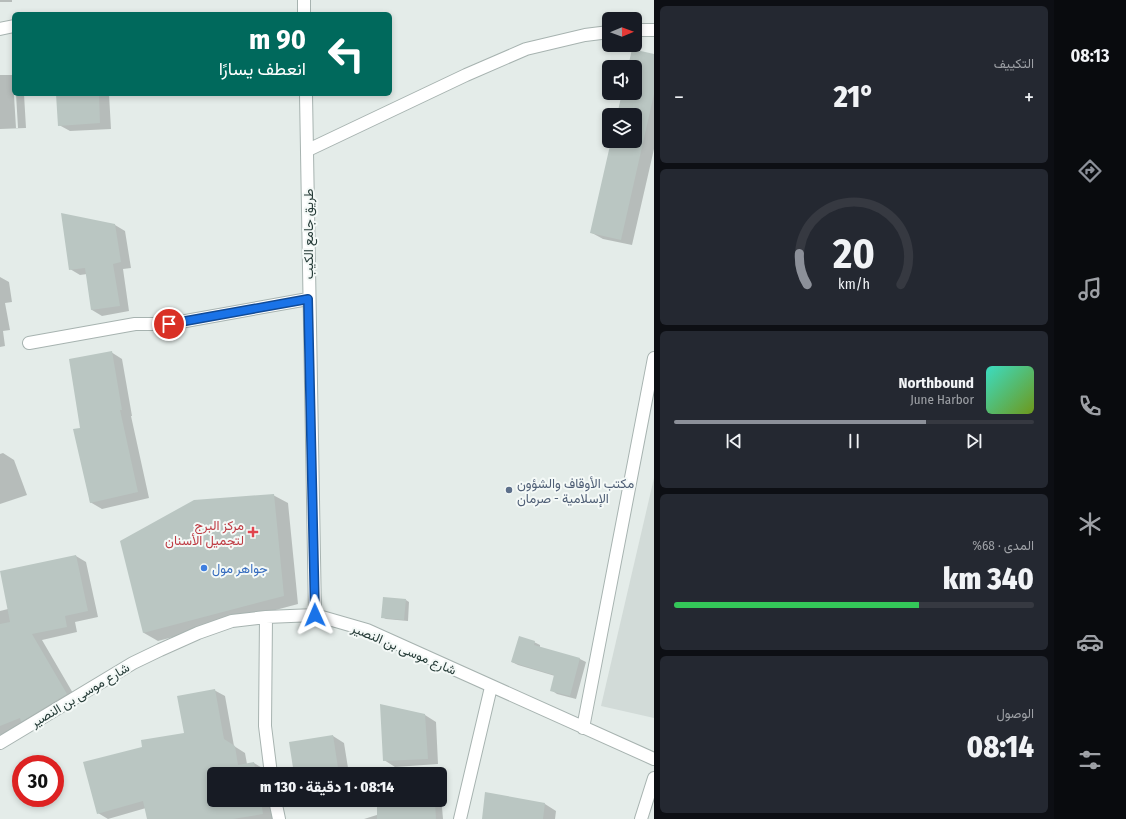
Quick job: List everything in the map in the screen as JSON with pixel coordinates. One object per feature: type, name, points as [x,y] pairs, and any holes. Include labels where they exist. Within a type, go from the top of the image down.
[{"type":"street","points":[[304,0],[304,12]]},
{"type":"street","points":[[0,29],[12,26]]},
{"type":"street","points":[[642,30],[654,30]]},
{"type":"street","points":[[308,150],[466,74],[526,49],[586,35],[602,33]]},
{"type":"street","name":"طريق جامع الكيب","points":[[306,96],[308,150],[308,299],[315,615]]},
{"type":"street","points":[[29,343],[135,324],[169,324],[308,299]]},
{"type":"street","points":[[583,728],[654,358]]},
{"type":"street","name":"شارع موسى بن النصير","points":[[0,743],[133,663],[198,633],[232,621],[266,617],[315,615],[367,630],[654,759]]},
{"type":"street","points":[[266,617],[265,726],[270,767]]},
{"type":"street","points":[[460,819],[492,687]]},
{"type":"street","points":[[641,819],[654,778]]},
{"type":"street","points":[[276,807],[279,819]]},
{"type":"shaded area","points":[[654,478],[654,718],[601,706]]},
{"type":"building","points":[[642,51],[654,54],[654,94],[642,147],[642,108],[619,108],[620,100],[642,100],[642,60],[630,60],[631,52]]},
{"type":"building","points":[[56,96],[99,96],[100,123],[58,126]]},
{"type":"building","points":[[609,148],[642,148],[621,240],[590,233]]},
{"type":"building","points":[[61,213],[115,224],[121,262],[113,264],[120,306],[91,310],[85,268],[69,270]]},
{"type":"building","points":[[112,351],[122,410],[120,410],[138,492],[90,503],[73,429],[80,428],[69,359]]},
{"type":"building","name":"جواهر مول","points":[[274,494],[284,596],[143,633],[120,541],[194,500]]},
{"type":"building","points":[[76,555],[88,611],[65,616],[67,627],[32,634],[67,694],[21,722],[20,718],[0,726],[0,624],[10,622],[0,571]]},
{"type":"building","points":[[383,597],[406,599],[404,620],[381,618]]},
{"type":"building","points":[[519,636],[535,641],[534,645],[580,658],[570,696],[550,691],[554,675],[511,662]]},
{"type":"building","points":[[215,689],[224,739],[235,746],[238,765],[254,762],[255,767],[207,767],[207,807],[262,807],[263,814],[233,819],[147,819],[143,801],[97,814],[83,762],[142,747],[141,740],[184,733],[177,696]]},
{"type":"building","points":[[380,704],[425,714],[428,759],[383,761]]},
{"type":"building","points":[[333,735],[338,767],[293,767],[289,742]]},
{"type":"building","points":[[485,792],[545,803],[543,819],[482,819]]},
{"type":"building","points":[[377,807],[435,807],[436,819],[377,819]]},
{"type":"place","name":"مكتب الأوقاف والشؤون الإسلامية - صرمان","points":[[509,490]]},
{"type":"place","name":"مركز البرج لتجميل الأسنان","points":[[253,532]]},
{"type":"place","name":"جواهر مول","points":[[204,568]]},
{"type":"route","points":[[169,324],[308,299],[315,615]]}]
